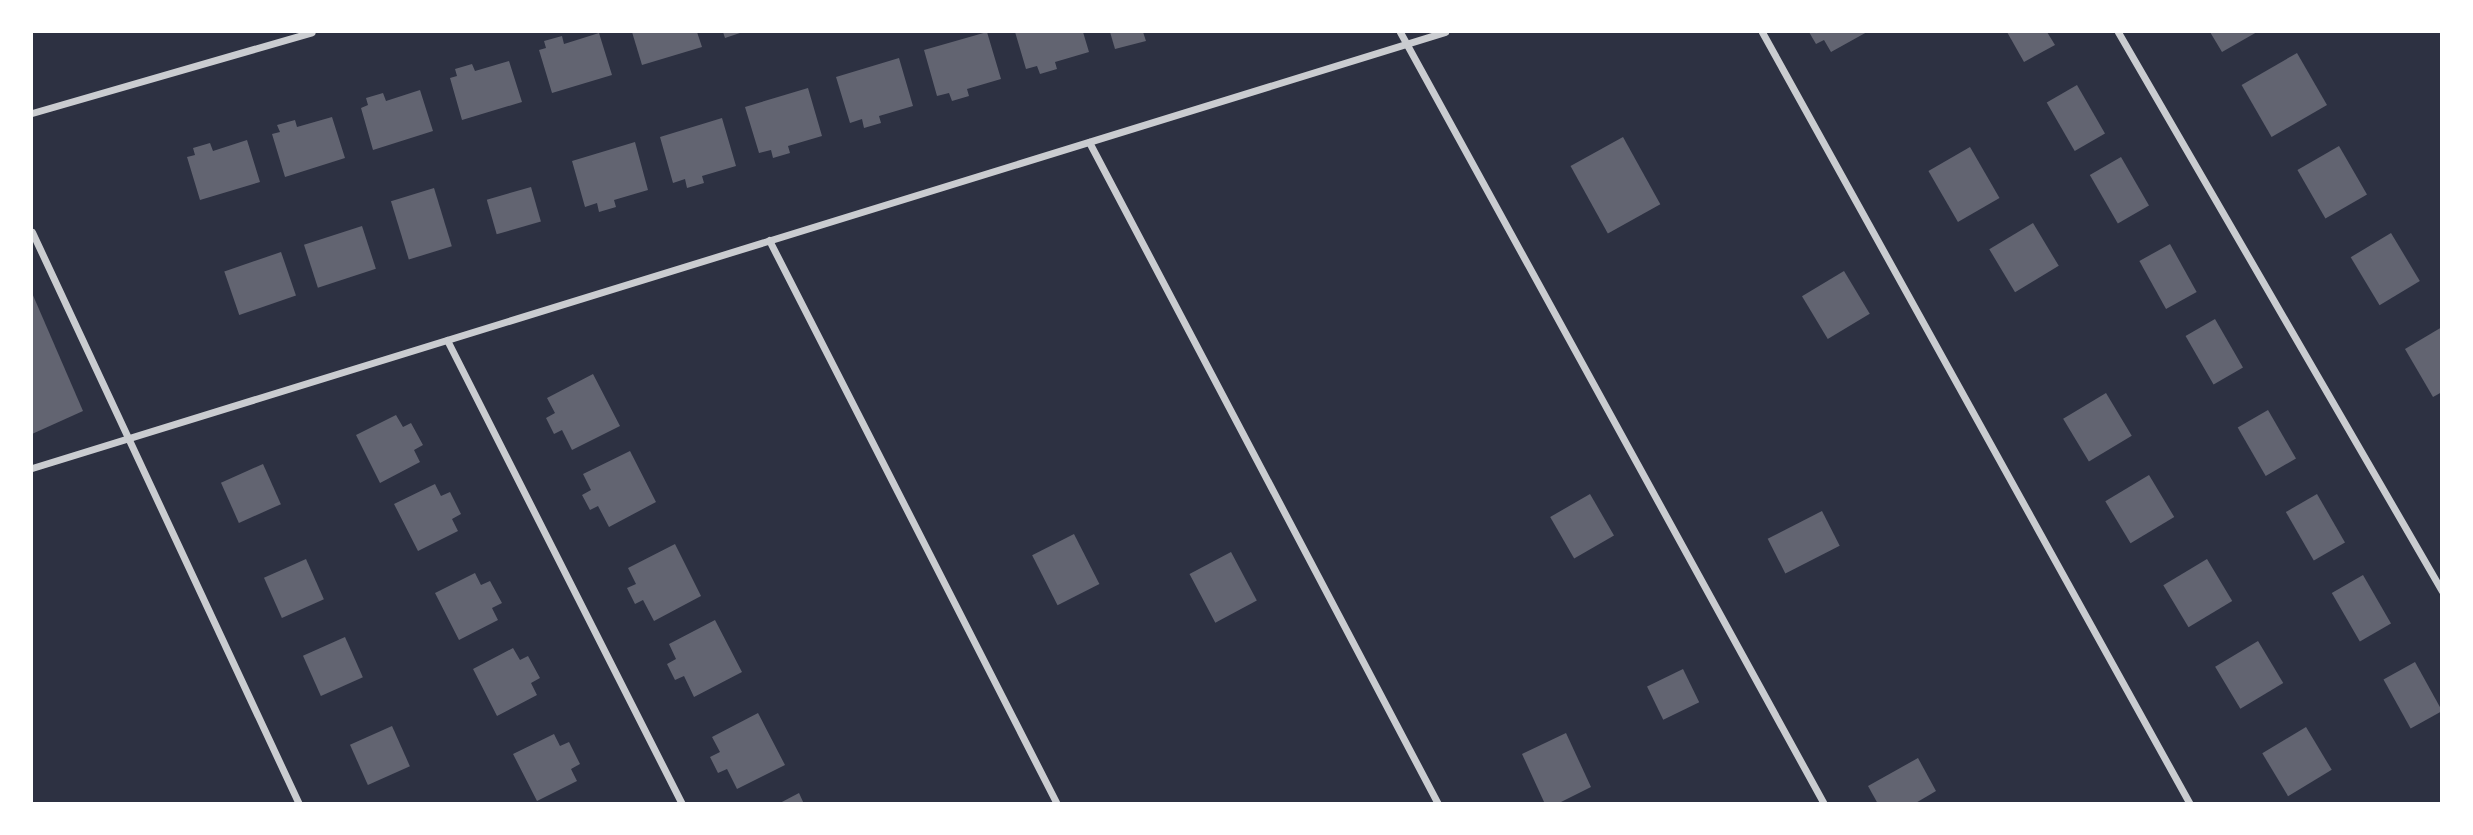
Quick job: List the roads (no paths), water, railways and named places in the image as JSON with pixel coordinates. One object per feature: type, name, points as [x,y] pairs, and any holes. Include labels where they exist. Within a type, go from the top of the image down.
[{"type":"street","points":[[32,113],[306,32]]},
{"type":"street","points":[[1401,32],[1824,803]]},
{"type":"street","points":[[32,468],[1445,32]]},
{"type":"street","points":[[1762,32],[2190,803]]},
{"type":"street","points":[[2118,32],[2441,591]]},
{"type":"street","points":[[1089,142],[1438,803]]},
{"type":"street","points":[[32,232],[126,439],[299,803]]},
{"type":"street","points":[[769,240],[1057,803]]},
{"type":"street","points":[[447,340],[682,803]]}]
